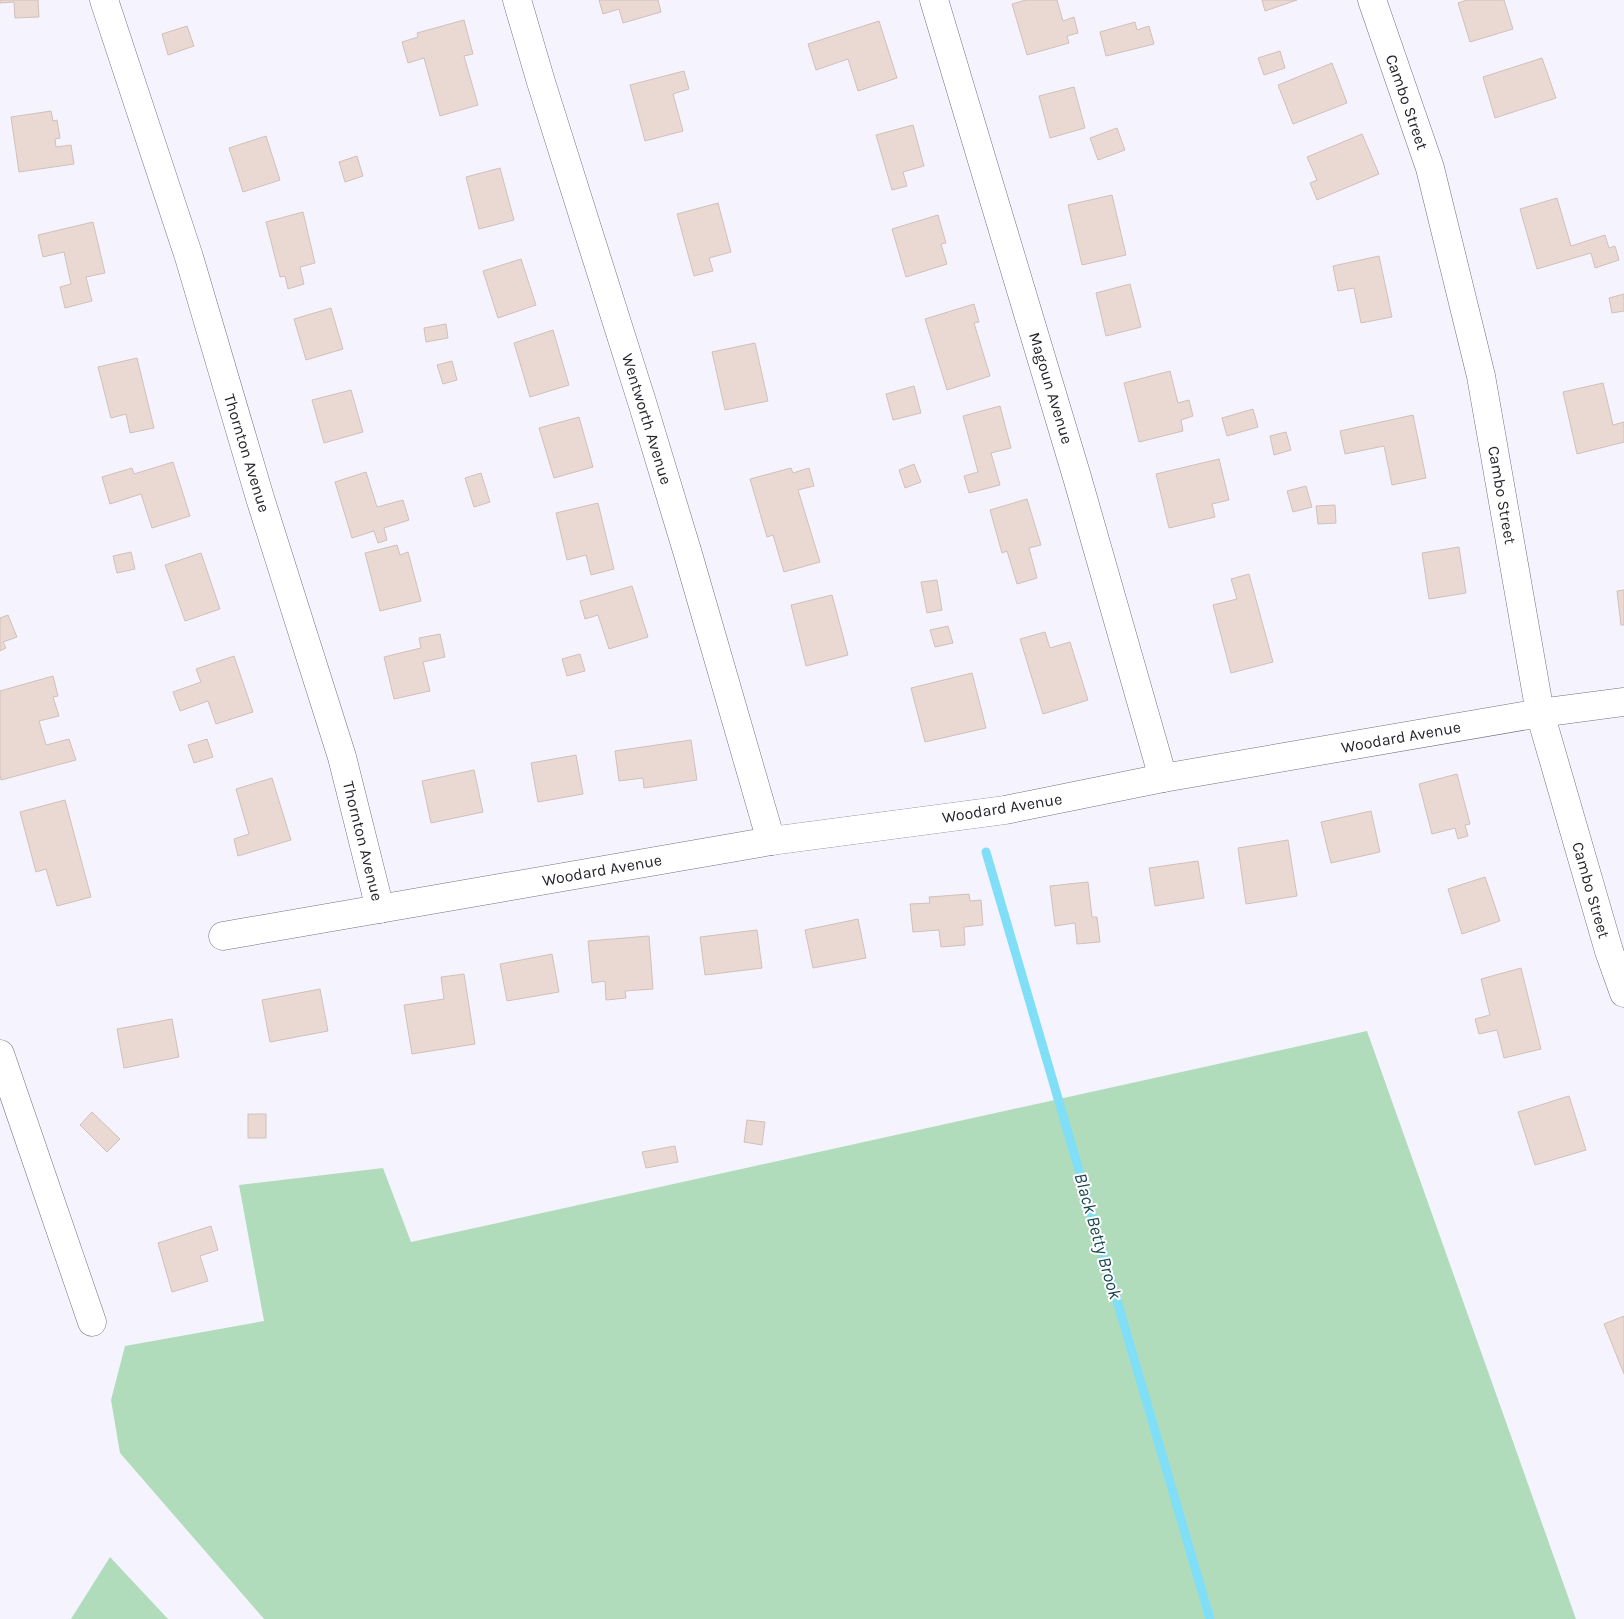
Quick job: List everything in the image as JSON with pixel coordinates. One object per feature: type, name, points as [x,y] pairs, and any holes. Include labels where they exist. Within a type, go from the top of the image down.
[{"type":"street","name":"Thornton Avenue","points":[[104,0],[189,257],[260,498],[342,757],[380,908]]},
{"type":"street","name":"Wentworth Avenue","points":[[517,0],[546,100],[642,402],[771,841]]},
{"type":"street","name":"Magoun Avenue","points":[[934,0],[1077,477],[1163,778]]},
{"type":"street","name":"Cambo Street","points":[[1372,0],[1430,168],[1481,376],[1540,713],[1608,951],[1624,993]]},
{"type":"street","name":"Woodard Avenue","points":[[223,936],[771,841],[1005,810],[1163,778],[1540,713],[1624,702]]},
{"type":"street","points":[[0,1054],[92,1322]]},
{"type":"green space","points":[[1367,1031],[1576,1619],[264,1619],[120,1453],[111,1400],[125,1346],[264,1321],[239,1185],[383,1168],[411,1242]]},
{"type":"green space","points":[[110,1557],[168,1619],[71,1619]]},
{"type":"building","points":[[0,0],[38,0],[39,17],[15,18],[14,2],[0,3]]},
{"type":"building","points":[[599,0],[658,0],[661,12],[623,23],[619,9],[603,14]]},
{"type":"building","points":[[1026,0],[1057,0],[1063,21],[1074,17],[1078,33],[1067,36],[1069,43],[1027,55],[1012,4]]},
{"type":"building","points":[[1262,0],[1297,0],[1265,11]]},
{"type":"building","points":[[1467,0],[1504,0],[1513,29],[1470,42],[1458,3]]},
{"type":"building","points":[[464,20],[473,54],[464,56],[478,105],[440,116],[424,58],[408,63],[402,42],[418,37],[417,33]]},
{"type":"building","points":[[879,21],[897,78],[858,91],[848,59],[816,70],[808,44]]},
{"type":"building","points":[[1135,22],[1137,30],[1149,26],[1154,44],[1106,56],[1100,32]]},
{"type":"building","points":[[187,26],[194,46],[168,55],[162,34]]},
{"type":"building","points":[[1280,51],[1285,68],[1264,75],[1258,58]]},
{"type":"building","points":[[1542,58],[1556,98],[1495,118],[1483,77]]},
{"type":"building","points":[[1332,63],[1347,103],[1293,124],[1278,85]]},
{"type":"building","points":[[684,71],[689,89],[673,94],[683,131],[645,141],[630,85]]},
{"type":"building","points":[[1074,87],[1085,128],[1050,138],[1039,96]]},
{"type":"building","points":[[51,111],[53,121],[57,120],[60,138],[55,139],[56,147],[71,145],[74,164],[19,172],[11,117]]},
{"type":"building","points":[[913,125],[924,166],[903,172],[907,186],[892,190],[876,135]]},
{"type":"building","points":[[1117,128],[1125,150],[1098,160],[1090,138]]},
{"type":"building","points":[[1362,134],[1379,174],[1317,200],[1310,183],[1317,180],[1307,157]]},
{"type":"building","points":[[266,136],[280,180],[243,192],[229,148]]},
{"type":"building","points":[[357,156],[363,176],[345,182],[339,162]]},
{"type":"building","points":[[500,168],[514,220],[479,229],[466,177]]},
{"type":"building","points":[[1112,195],[1126,255],[1082,265],[1068,205]]},
{"type":"building","points":[[1557,198],[1571,246],[1605,235],[1609,248],[1615,246],[1619,260],[1595,268],[1591,253],[1537,269],[1520,209]]},
{"type":"building","points":[[718,203],[731,252],[709,258],[713,271],[694,276],[677,214]]},
{"type":"building","points":[[303,212],[315,263],[300,267],[304,284],[288,289],[285,276],[280,277],[266,222]]},
{"type":"building","points":[[938,215],[946,243],[941,244],[947,264],[906,277],[892,229]]},
{"type":"building","points":[[93,222],[105,273],[86,277],[92,301],[65,308],[60,287],[71,284],[64,252],[43,257],[38,235]]},
{"type":"building","points":[[1379,256],[1392,317],[1361,323],[1354,288],[1338,291],[1333,266]]},
{"type":"building","points":[[521,259],[536,305],[498,318],[483,271]]},
{"type":"building","points":[[1130,284],[1141,327],[1106,336],[1096,293]]},
{"type":"building","points":[[1624,294],[1624,311],[1612,313],[1609,298]]},
{"type":"building","points":[[974,304],[979,322],[974,323],[990,376],[947,390],[925,319]]},
{"type":"building","points":[[331,308],[343,349],[306,360],[294,319]]},
{"type":"building","points":[[446,324],[448,338],[426,342],[424,328]]},
{"type":"building","points":[[553,330],[569,385],[530,397],[514,343]]},
{"type":"building","points":[[755,343],[768,401],[725,410],[712,352]]},
{"type":"building","points":[[137,358],[154,428],[130,433],[126,414],[111,418],[98,367]]},
{"type":"building","points":[[452,361],[457,380],[443,384],[437,365]]},
{"type":"building","points":[[1170,371],[1178,403],[1189,400],[1193,416],[1181,420],[1183,431],[1139,442],[1124,383]]},
{"type":"building","points":[[1603,383],[1613,425],[1624,422],[1624,442],[1577,454],[1563,392]]},
{"type":"building","points":[[914,386],[921,413],[893,420],[886,394]]},
{"type":"building","points":[[351,390],[363,432],[324,443],[312,400]]},
{"type":"building","points":[[1000,406],[1011,448],[991,453],[1000,485],[969,493],[964,476],[978,472],[963,416]]},
{"type":"building","points":[[1253,409],[1258,427],[1227,436],[1222,418]]},
{"type":"building","points":[[1413,415],[1426,478],[1392,485],[1384,446],[1345,454],[1340,431]]},
{"type":"building","points":[[579,417],[593,467],[554,478],[539,428]]},
{"type":"building","points":[[1286,432],[1291,450],[1274,455],[1270,436]]},
{"type":"building","points":[[1219,459],[1229,500],[1212,504],[1215,517],[1169,528],[1156,474]]},
{"type":"building","points":[[173,462],[190,516],[152,528],[141,494],[110,504],[102,477],[132,468],[134,474]]},
{"type":"building","points":[[914,464],[921,482],[905,488],[899,470]]},
{"type":"building","points":[[791,468],[793,473],[809,468],[814,486],[798,490],[820,562],[784,572],[773,535],[767,537],[750,479]]},
{"type":"building","points":[[366,472],[377,507],[403,500],[409,520],[384,528],[387,540],[378,543],[374,531],[352,538],[335,482]]},
{"type":"building","points":[[481,473],[490,502],[474,507],[465,478]]},
{"type":"building","points":[[1306,486],[1312,507],[1293,512],[1287,491]]},
{"type":"building","points":[[1027,499],[1041,545],[1029,548],[1037,578],[1017,584],[1007,551],[1002,553],[990,510]]},
{"type":"building","points":[[598,503],[614,569],[591,575],[586,555],[567,560],[556,513]]},
{"type":"building","points":[[1335,505],[1336,523],[1318,524],[1316,506]]},
{"type":"building","points":[[397,545],[400,555],[408,552],[421,601],[380,611],[365,553]]},
{"type":"building","points":[[1459,547],[1466,593],[1429,599],[1422,553]]},
{"type":"building","points":[[131,552],[135,569],[117,573],[113,556]]},
{"type":"building","points":[[201,553],[220,609],[185,621],[165,565]]},
{"type":"building","points":[[1249,574],[1273,662],[1231,673],[1213,605],[1237,599],[1231,579]]},
{"type":"building","points":[[937,580],[942,610],[927,613],[921,582]]},
{"type":"building","points":[[632,586],[648,637],[609,649],[598,615],[585,619],[580,601]]},
{"type":"building","points":[[1624,590],[1624,625],[1621,625],[1617,591]]},
{"type":"building","points":[[832,595],[848,655],[806,666],[791,605]]},
{"type":"building","points":[[8,615],[17,637],[3,642],[6,648],[0,651],[0,618]]},
{"type":"building","points":[[948,626],[953,643],[935,647],[930,630]]},
{"type":"building","points":[[1045,632],[1050,648],[1070,642],[1088,700],[1043,714],[1020,639]]},
{"type":"building","points":[[440,634],[445,657],[423,662],[430,691],[394,699],[384,657],[421,648],[419,638]]},
{"type":"building","points":[[580,654],[585,671],[567,676],[562,659]]},
{"type":"building","points":[[234,656],[253,712],[216,724],[208,701],[180,711],[173,692],[201,682],[196,669]]},
{"type":"building","points":[[972,673],[986,728],[925,742],[911,688]]},
{"type":"building","points":[[53,676],[58,696],[53,697],[59,716],[39,721],[46,745],[69,739],[76,760],[1,780],[0,691]]},
{"type":"building","points":[[207,739],[213,757],[194,763],[188,745]]},
{"type":"building","points":[[691,740],[697,780],[644,788],[643,778],[619,781],[615,751]]},
{"type":"building","points":[[576,755],[583,794],[538,802],[531,763]]},
{"type":"building","points":[[474,770],[483,812],[431,823],[422,781]]},
{"type":"building","points":[[1457,774],[1470,824],[1465,825],[1468,836],[1458,839],[1455,828],[1432,834],[1419,784]]},
{"type":"building","points":[[272,778],[291,840],[238,856],[234,839],[249,834],[236,789]]},
{"type":"building","points":[[65,800],[91,897],[57,906],[46,869],[36,872],[20,812]]},
{"type":"building","points":[[1371,811],[1380,852],[1331,863],[1321,822]]},
{"type":"building","points":[[1288,840],[1297,896],[1246,904],[1238,848]]},
{"type":"building","points":[[1198,861],[1204,898],[1155,906],[1149,868]]},
{"type":"building","points":[[1485,877],[1500,921],[1462,934],[1448,889]]},
{"type":"building","points":[[1088,882],[1092,917],[1097,917],[1100,942],[1077,944],[1075,923],[1055,926],[1050,886]]},
{"type":"building","points":[[969,894],[970,901],[981,900],[983,925],[964,927],[965,945],[941,947],[939,930],[913,932],[910,904],[930,903],[929,897]]},
{"type":"building","points":[[858,919],[866,958],[813,968],[805,930]]},
{"type":"building","points":[[757,930],[762,968],[705,975],[700,937]]},
{"type":"building","points":[[649,936],[653,989],[625,991],[626,998],[606,1000],[605,981],[592,983],[588,941]]},
{"type":"building","points":[[552,954],[559,992],[507,1001],[500,964]]},
{"type":"building","points":[[1521,968],[1541,1049],[1504,1058],[1497,1030],[1479,1034],[1475,1019],[1490,1015],[1481,979]]},
{"type":"building","points":[[464,974],[475,1044],[412,1054],[404,1005],[444,999],[441,977]]},
{"type":"building","points":[[320,989],[328,1031],[270,1042],[262,1000]]},
{"type":"building","points":[[172,1019],[179,1057],[124,1068],[117,1029]]},
{"type":"building","points":[[1569,1096],[1586,1150],[1535,1165],[1518,1112]]},
{"type":"building","points":[[92,1112],[120,1139],[107,1152],[80,1125]]},
{"type":"building","points":[[248,1114],[266,1114],[266,1138],[248,1138]]},
{"type":"building","points":[[747,1120],[765,1122],[762,1145],[744,1142]]},
{"type":"building","points":[[675,1146],[678,1162],[646,1168],[642,1152]]},
{"type":"building","points":[[211,1226],[218,1250],[200,1256],[208,1281],[172,1292],[158,1243]]},
{"type":"building","points":[[1624,1316],[1624,1374],[1604,1324]]},
{"type":"waterway","name":"Black Betty Brook","points":[[986,852],[1210,1619]]}]
